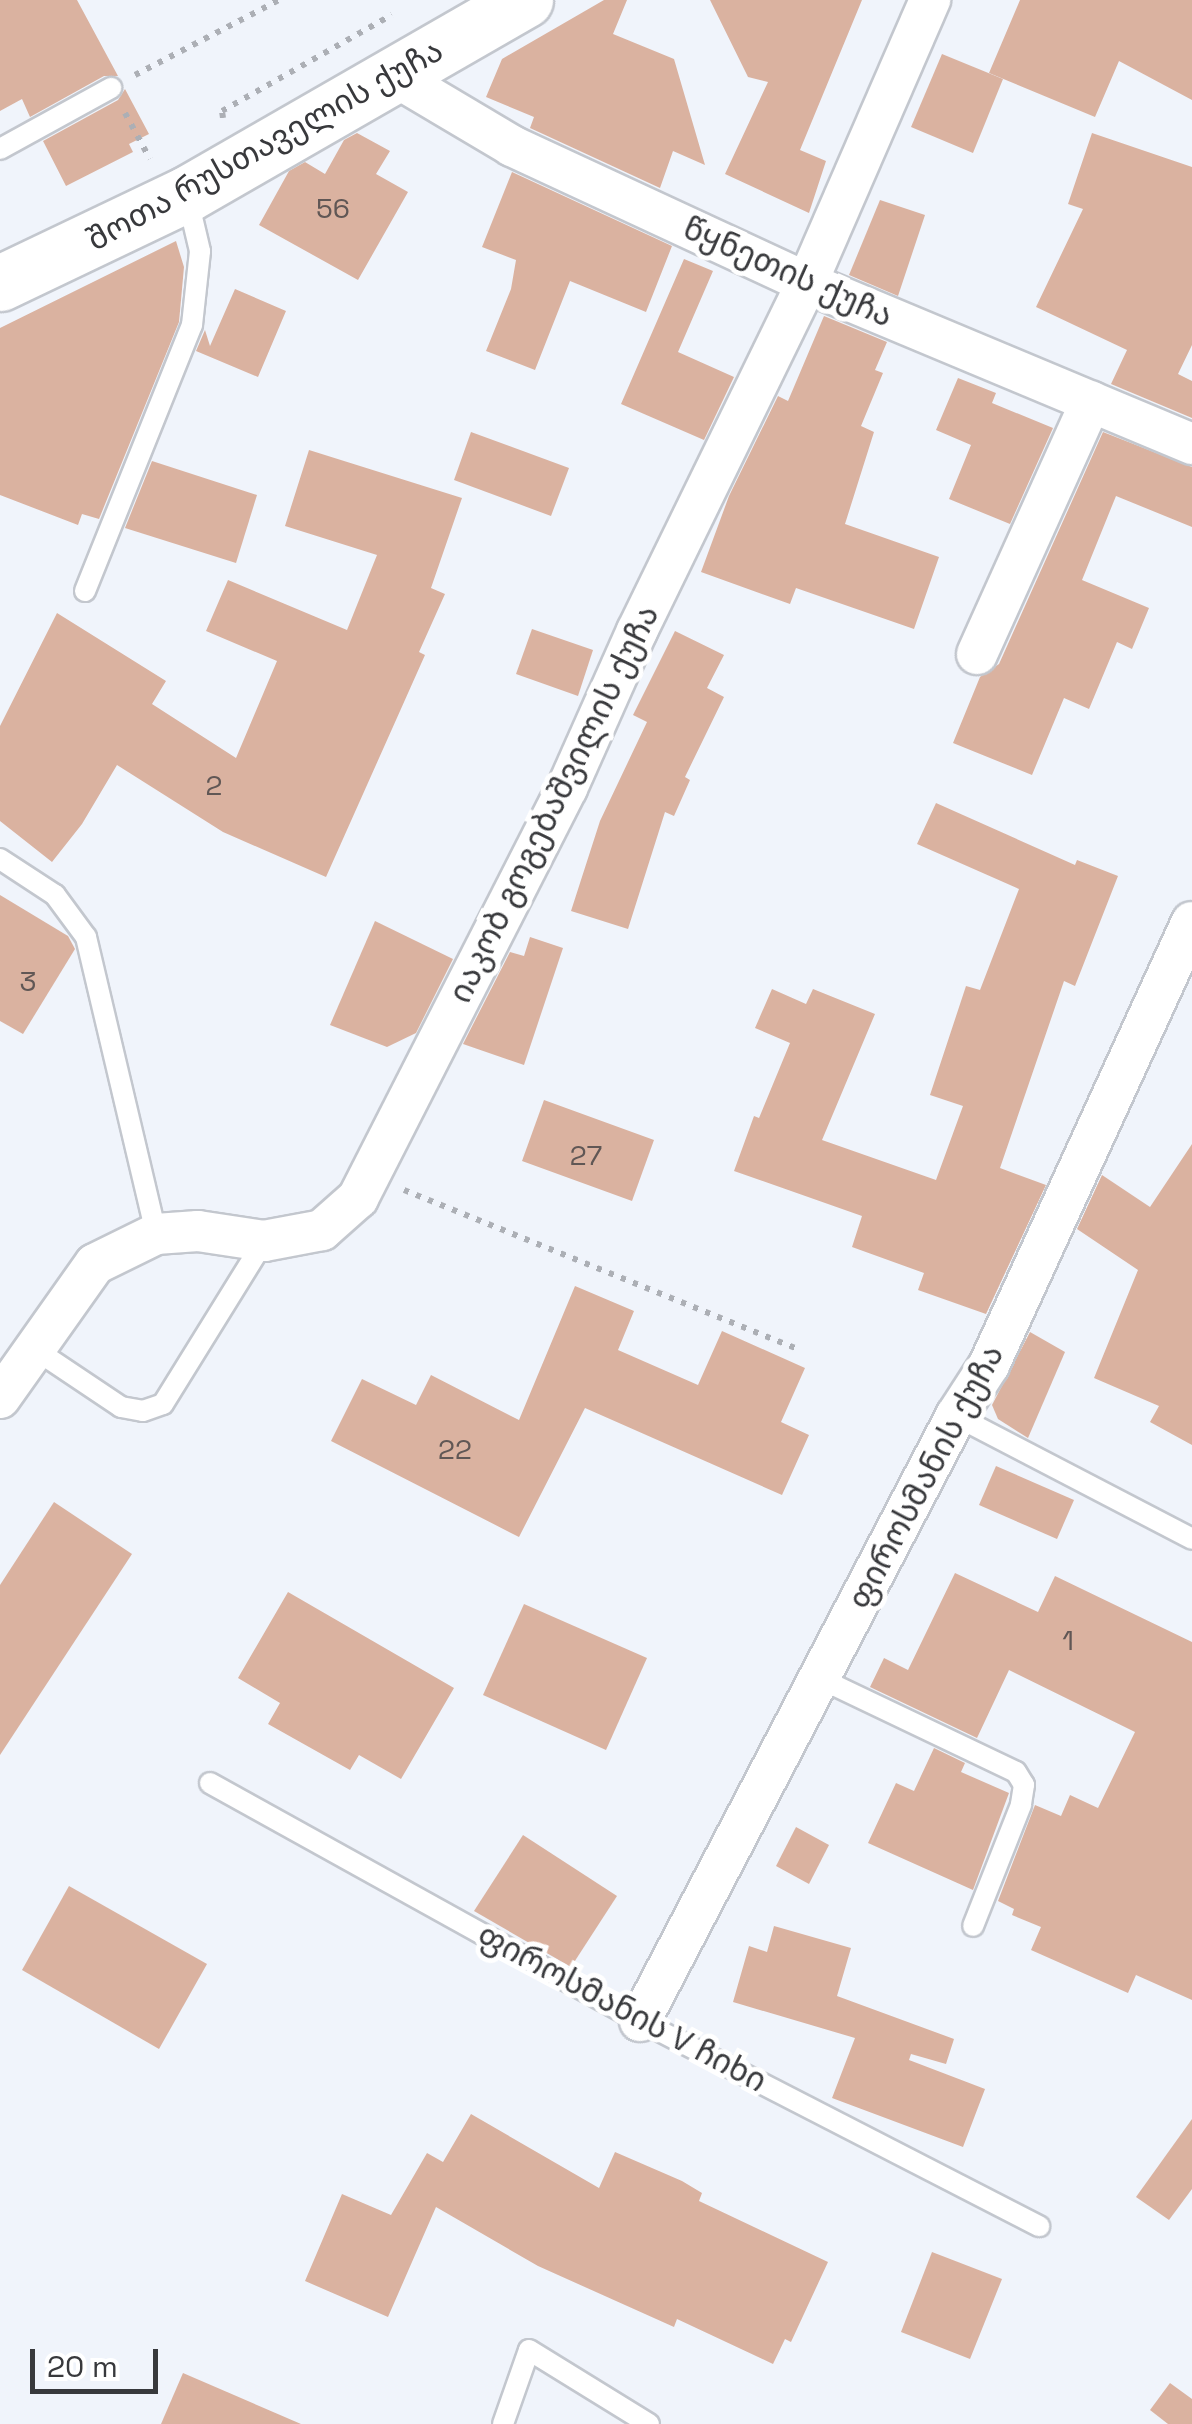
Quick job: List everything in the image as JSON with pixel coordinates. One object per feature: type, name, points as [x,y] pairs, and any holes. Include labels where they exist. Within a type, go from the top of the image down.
[{"type":"main road","name":"შოთა რუსთაველის ქუჩა","points":[[0,283],[168,177],[396,77],[526,0]]},
{"type":"street","name":"იაკობ გოგებაშვილის ქუჩა","points":[[0,1398],[95,1264],[156,1234],[198,1231],[264,1241],[322,1230],[358,1198],[568,788],[637,630],[807,283],[930,0]]},
{"type":"street","name":"წყნეთის ქუჩა","points":[[396,77],[512,146],[807,283],[1192,444]]},
{"type":"street","points":[[977,654],[1092,402]]},
{"type":"street","name":"ფიროსმანის ქუჩა","points":[[640,2021],[956,1416],[989,1365],[1192,922]]},
{"type":"lane","points":[[0,149],[115,94]]},
{"type":"lane","points":[[85,591],[192,325],[200,251],[168,177]]},
{"type":"lane","points":[[0,859],[56,895],[86,937],[156,1234]]},
{"type":"lane","points":[[33,1348],[121,1406],[143,1412],[162,1404],[264,1241]]},
{"type":"lane","points":[[956,1416],[1192,1539]]},
{"type":"lane","points":[[818,1678],[1016,1772],[1024,1785],[1021,1804],[972,1926]]},
{"type":"lane","name":"ფიროსმანის V ჩიხი","points":[[210,1783],[640,2021],[1039,2226]]},
{"type":"lane","points":[[503,2424],[529,2350],[649,2424]]},
{"type":"path","points":[[168,177],[115,94],[279,0]]},
{"type":"path","points":[[370,1176],[795,1348]]},
{"type":"building","points":[[0,0],[77,0],[118,76],[104,76],[30,117],[22,99],[0,111]]},
{"type":"building","points":[[604,0],[627,0],[613,34],[674,59],[705,165],[673,151],[660,188],[530,128],[534,117],[486,97],[502,59]]},
{"type":"building","points":[[710,0],[862,0],[800,150],[826,161],[809,213],[725,174],[768,82],[748,77]]},
{"type":"building","points":[[1020,0],[1192,0],[1192,100],[1119,61],[1095,117],[989,73]]},
{"type":"building","points":[[942,54],[1003,79],[973,153],[911,127]]},
{"type":"building","points":[[125,89],[149,134],[129,144],[133,152],[66,186],[43,141],[118,100]]},
{"type":"building","points":[[357,133],[390,151],[376,174],[408,192],[358,280],[259,225],[289,171],[305,162],[325,174],[344,140]]},
{"type":"building","points":[[1092,133],[1192,167],[1192,345],[1178,374],[1192,381],[1192,418],[1111,384],[1127,350],[1036,307],[1083,209],[1068,204]]},
{"type":"building","points":[[512,172],[672,246],[646,312],[570,281],[535,370],[486,351],[511,289],[516,260],[482,247]]},
{"type":"building","points":[[880,200],[925,215],[898,296],[849,275]]},
{"type":"building","points":[[176,241],[184,267],[179,322],[99,519],[82,514],[78,525],[0,495],[0,328]]},
{"type":"building","points":[[684,259],[713,271],[678,352],[734,377],[704,440],[621,404]]},
{"type":"building","points":[[235,289],[286,311],[258,377],[196,351],[205,330],[210,346]]},
{"type":"building","points":[[824,316],[887,342],[875,370],[883,373],[861,426],[874,432],[845,524],[939,557],[914,629],[796,588],[790,604],[701,572],[729,496],[778,396],[788,401]]},
{"type":"building","points":[[958,378],[996,393],[992,403],[1053,428],[1010,524],[949,499],[971,445],[936,430]]},
{"type":"building","points":[[471,432],[569,468],[551,516],[454,480]]},
{"type":"building","points":[[1103,432],[1192,467],[1192,527],[1116,496],[1082,580],[1149,608],[1132,649],[1117,642],[1089,709],[1064,698],[1032,775],[953,743],[980,677],[999,664]]},
{"type":"building","points":[[309,450],[462,498],[431,588],[445,594],[419,652],[425,655],[326,877],[223,832],[117,765],[82,824],[52,862],[0,821],[0,726],[57,613],[166,681],[152,704],[236,758],[277,661],[206,631],[228,580],[347,630],[377,555],[285,526]]},
{"type":"building","points":[[152,461],[257,495],[236,563],[125,528]]},
{"type":"building","points":[[532,629],[593,650],[578,696],[516,674]]},
{"type":"building","points":[[675,631],[724,655],[707,688],[724,697],[685,777],[690,780],[674,816],[665,812],[628,929],[571,911],[600,821],[647,722],[633,715]]},
{"type":"building","points":[[936,803],[1075,865],[1077,860],[1118,876],[1075,986],[1064,981],[1000,1168],[1046,1185],[986,1314],[918,1290],[924,1273],[852,1247],[862,1216],[734,1171],[754,1116],[759,1118],[790,1043],[755,1028],[772,989],[806,1004],[813,989],[875,1014],[822,1140],[936,1180],[963,1106],[930,1095],[966,986],[980,990],[1019,889],[917,844]]},
{"type":"building","points":[[0,895],[68,936],[75,949],[23,1034],[0,1021]]},
{"type":"building","points":[[375,921],[453,959],[416,1033],[387,1047],[330,1025]]},
{"type":"building","points":[[530,937],[563,948],[524,1065],[463,1044],[510,952],[524,956]]},
{"type":"building","points":[[544,1100],[654,1140],[632,1201],[522,1161]]},
{"type":"building","points":[[1192,1144],[1192,1445],[1150,1422],[1159,1406],[1094,1378],[1138,1270],[1077,1229],[1102,1175],[1150,1207]]},
{"type":"building","points":[[575,1286],[634,1311],[618,1350],[698,1385],[722,1331],[805,1368],[781,1422],[809,1435],[782,1495],[585,1408],[519,1537],[331,1441],[362,1379],[416,1405],[431,1375],[519,1420]]},
{"type":"building","points":[[1030,1332],[1065,1352],[1028,1438],[998,1419],[992,1405]]},
{"type":"building","points":[[996,1466],[1074,1500],[1057,1539],[979,1505]]},
{"type":"building","points":[[54,1502],[132,1554],[0,1755],[0,1585]]},
{"type":"building","points":[[955,1573],[1038,1612],[1055,1576],[1192,1642],[1192,2000],[1136,1975],[1128,1993],[1031,1950],[1041,1927],[1012,1915],[1014,1909],[998,1901],[1035,1805],[1061,1816],[1070,1795],[1098,1808],[1135,1732],[1009,1670],[977,1738],[870,1687],[884,1658],[908,1670]]},
{"type":"building","points":[[288,1592],[454,1688],[401,1779],[359,1755],[350,1770],[268,1724],[280,1703],[238,1678]]},
{"type":"building","points":[[524,1604],[647,1658],[606,1750],[483,1695]]},
{"type":"building","points":[[934,1748],[965,1763],[961,1772],[1009,1793],[973,1890],[868,1843],[896,1783],[914,1791]]},
{"type":"building","points":[[796,1827],[829,1845],[809,1884],[776,1866]]},
{"type":"building","points":[[523,1835],[617,1896],[571,1967],[474,1911]]},
{"type":"building","points":[[69,1886],[207,1964],[159,2049],[22,1970]]},
{"type":"building","points":[[774,1926],[851,1948],[837,1996],[954,2039],[946,2064],[911,2054],[909,2060],[985,2089],[963,2147],[832,2098],[855,2038],[733,2002],[749,1946],[767,1952]]},
{"type":"building","points":[[471,2114],[599,2188],[615,2152],[682,2181],[702,2193],[699,2201],[828,2262],[791,2342],[785,2339],[773,2364],[677,2319],[674,2327],[538,2266],[436,2207],[388,2317],[305,2281],[342,2194],[391,2215],[427,2153],[443,2162]]},
{"type":"building","points":[[1192,2119],[1192,2189],[1169,2220],[1136,2197]]},
{"type":"building","points":[[932,2252],[1002,2279],[970,2359],[901,2332]]},
{"type":"building","points":[[183,2373],[301,2424],[161,2424]]},
{"type":"building","points":[[1170,2383],[1192,2399],[1192,2424],[1168,2424],[1150,2410]]}]
